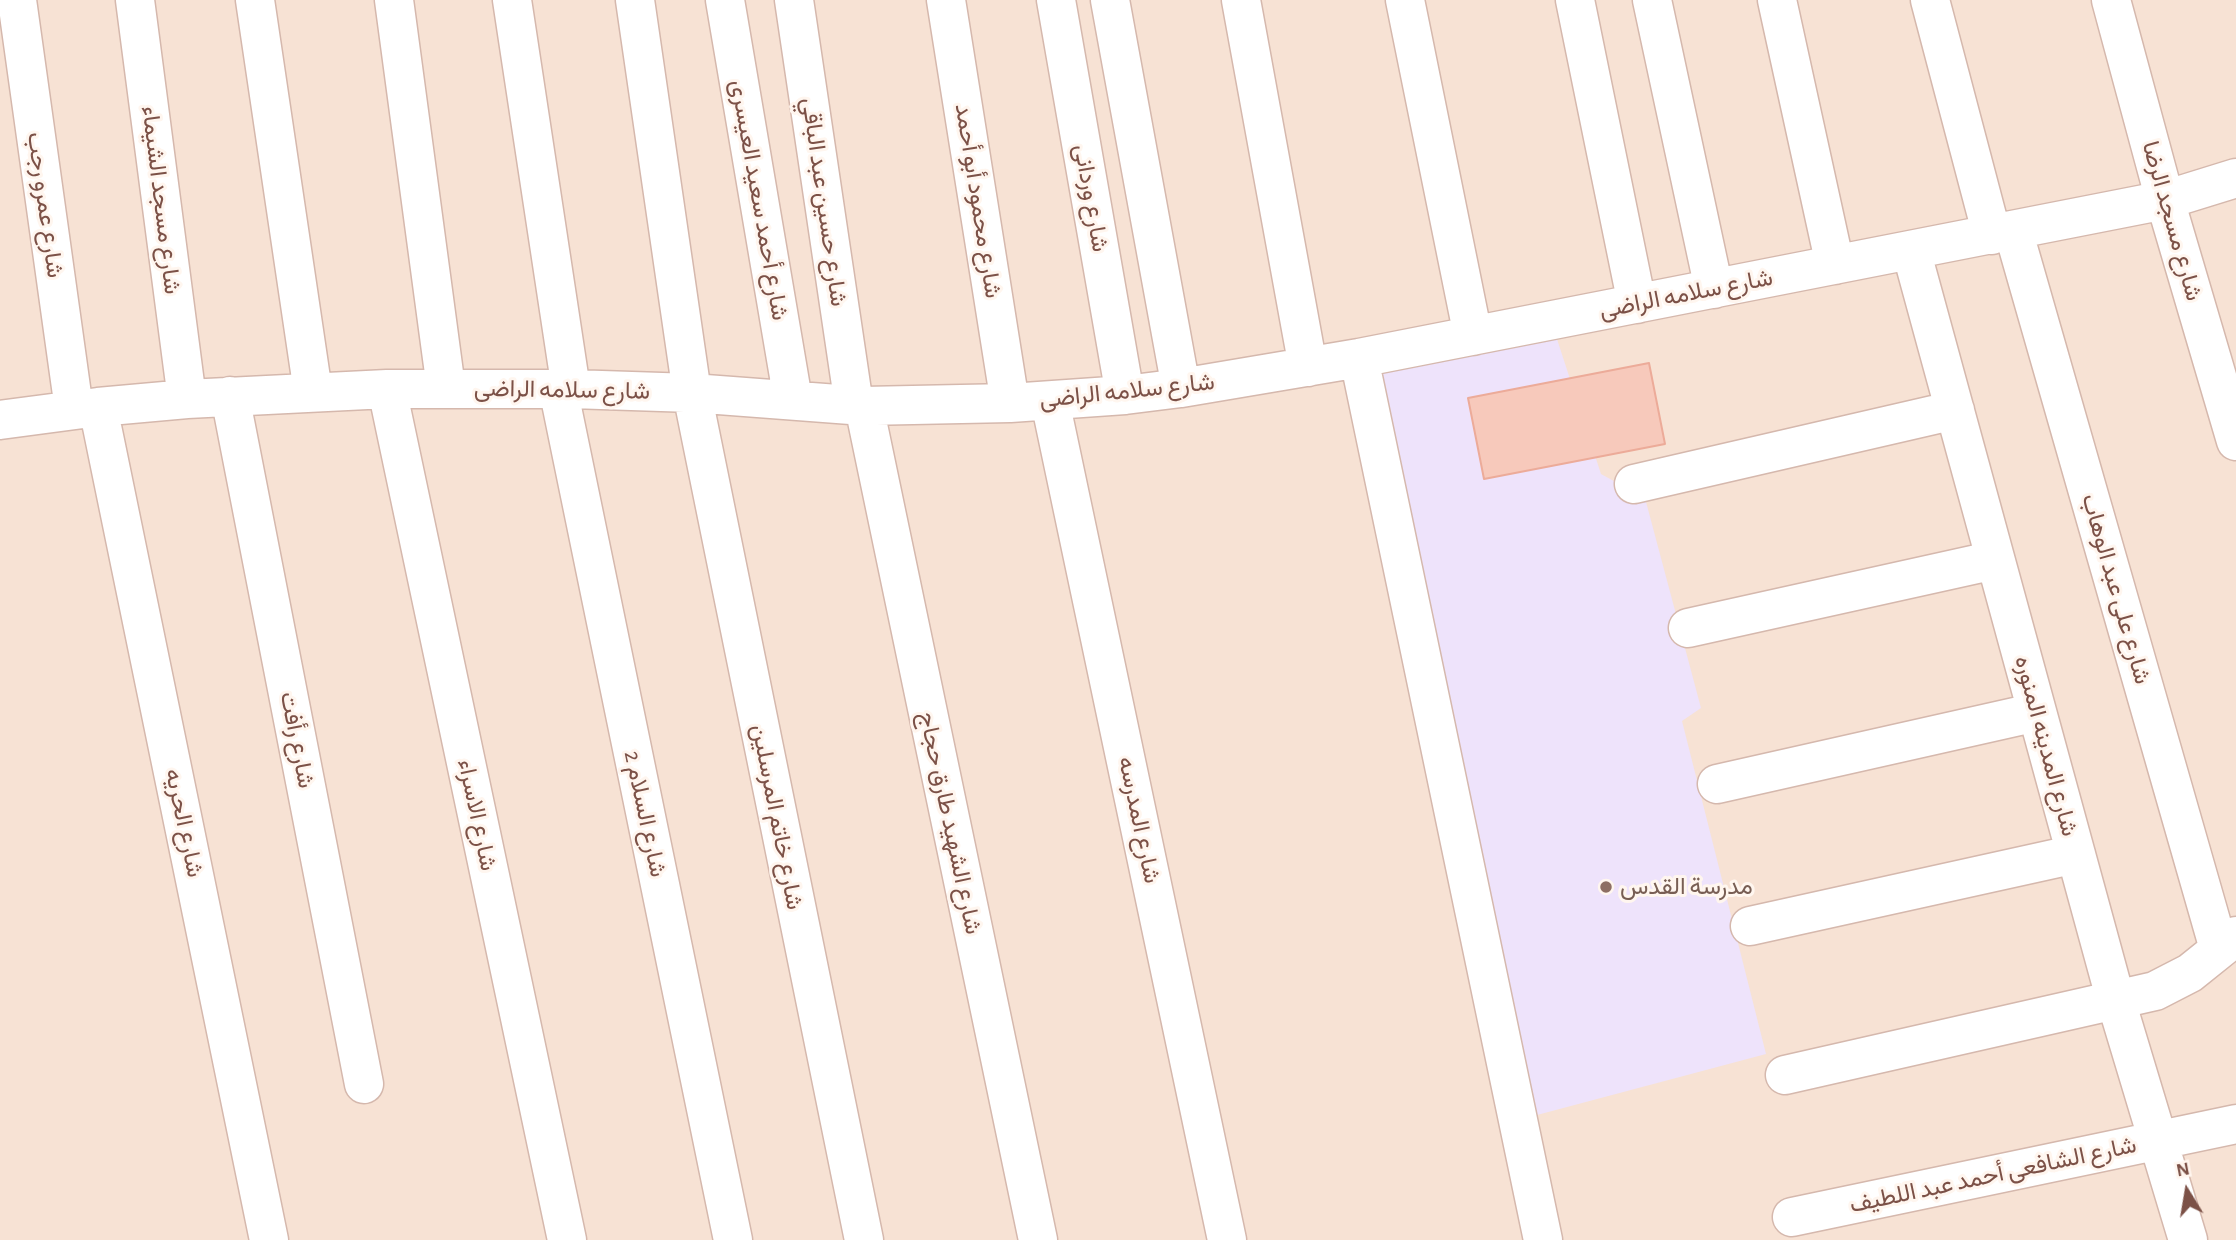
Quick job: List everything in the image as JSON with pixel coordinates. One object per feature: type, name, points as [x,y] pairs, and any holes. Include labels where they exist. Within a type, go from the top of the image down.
[{"type":"street","name":"شارع عمرو رجب","points":[[17,0],[86,408]]},
{"type":"street","name":"شارع مسجد الشيماء","points":[[135,0],[187,399]]},
{"type":"street","points":[[255,0],[313,392]]},
{"type":"street","points":[[394,0],[446,388]]},
{"type":"street","name":"شارع السلام 2","points":[[512,0],[564,388],[733,1240]]},
{"type":"street","name":"شارع خاتم المرسلين","points":[[635,0],[692,393],[864,1240]]},
{"type":"street","name":"شارع أحمد سعيد العيسرى","points":[[725,0],[793,400]]},
{"type":"street","name":"شارع حسين عبد الباقي","points":[[794,0],[859,405]]},
{"type":"street","name":"شارع محمود أبو أحمد","points":[[946,0],[1010,403]]},
{"type":"street","name":"شارع وردانى","points":[[1056,0],[1125,395]]},
{"type":"street","points":[[1110,0],[1181,388]]},
{"type":"street","points":[[1241,0],[1308,367]]},
{"type":"street","points":[[1405,0],[1473,336]]},
{"type":"street","points":[[1575,0],[1637,304]]},
{"type":"street","points":[[1652,0],[1714,289]]},
{"type":"street","points":[[1777,0],[1835,265]]},
{"type":"street","name":"شارع على عبد الوهاب","points":[[1930,0],[2228,943]]},
{"type":"street","name":"شارع مسجد الرضا","points":[[2111,0],[2165,200],[2236,441]]},
{"type":"street","name":"شارع سلامه الراضى","points":[[0,420],[86,408],[187,399],[387,389],[564,388],[692,393],[859,405],[1010,403],[1125,395],[1359,358],[1714,289],[2165,200],[2236,178]]},
{"type":"street","name":"شارع المدينه المنوره","points":[[1911,250],[2116,1001],[2188,1240]]},
{"type":"street","points":[[1359,358],[1543,1240]]},
{"type":"street","name":"شارع الاسراء","points":[[387,389],[567,1240]]},
{"type":"street","name":"شارع رأفت","points":[[230,396],[364,1084]]},
{"type":"street","name":"شارع المدرسه","points":[[1050,401],[1227,1240]]},
{"type":"street","name":"شارع الشهيد طارق حجاج","points":[[859,405],[1038,1240]]},
{"type":"street","name":"شارع الحريه","points":[[86,408],[269,1240]]},
{"type":"street","points":[[1634,484],[1955,410]]},
{"type":"street","points":[[1688,628],[1995,559]]},
{"type":"street","points":[[1717,784],[2037,712]]},
{"type":"street","points":[[1750,926],[2076,855]]},
{"type":"street","points":[[1785,1075],[2155,991],[2190,974],[2228,943]]},
{"type":"street","name":"شارع الشافعى أحمد عبد اللطيف","points":[[1792,1217],[2236,1124]]},
{"type":"shaded area","points":[[0,0],[2236,0],[2236,1240],[0,1240]]},
{"type":"shaded area","name":"مدرسة القدس","points":[[1555,333],[1601,474],[1645,498],[1701,708],[1682,721],[1766,1054],[1537,1115],[1381,370]]},
{"type":"building","points":[[1649,363],[1665,444],[1484,479],[1468,398]]},
{"type":"place","name":"مدرسة القدس","points":[[1606,887]]}]
